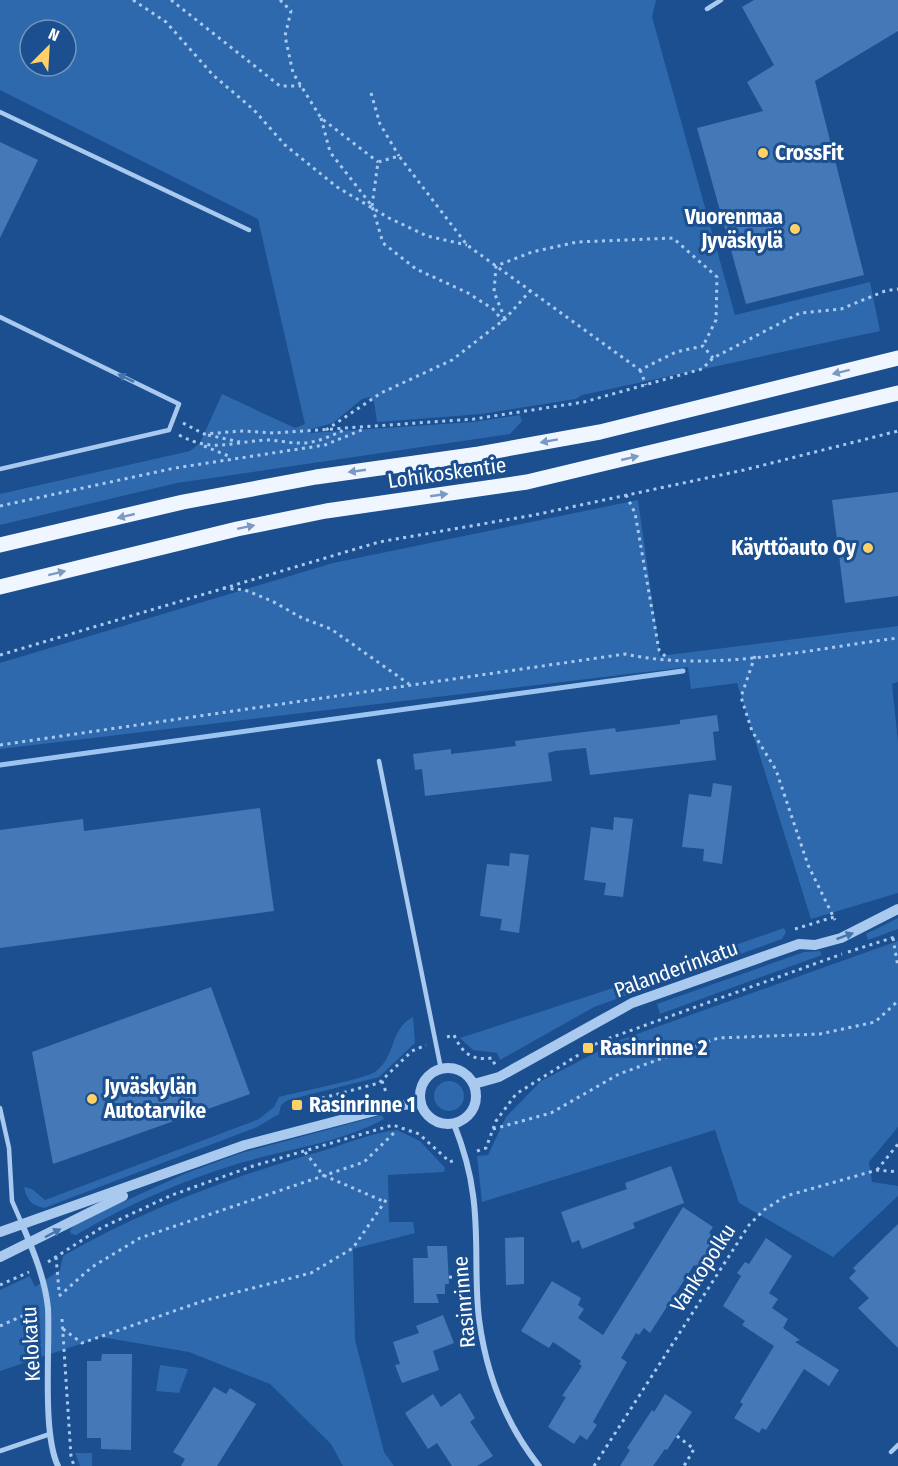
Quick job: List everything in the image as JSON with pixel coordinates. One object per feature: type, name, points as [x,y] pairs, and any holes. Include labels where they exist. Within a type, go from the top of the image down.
[{"type":"main road","name":"Lohikoskentie","points":[[0,545],[183,502],[316,477],[479,454],[600,432],[898,358]]},
{"type":"main road","name":"Lohikoskentie","points":[[0,587],[237,529],[326,511],[527,482],[898,393]]},
{"type":"street","name":"Palanderinkatu","points":[[474,1084],[499,1077],[632,1003],[799,944],[815,945],[841,938],[864,929],[885,914],[898,909]]},
{"type":"street","points":[[441,1070],[460,1071],[474,1084],[476,1092],[474,1109],[469,1116],[454,1124],[437,1122],[424,1111],[421,1103],[422,1086],[426,1079],[441,1070]]},
{"type":"street","points":[[0,1232],[152,1180],[245,1145],[394,1106],[421,1103]]},
{"type":"street","name":"Rasinrinne","points":[[454,1124],[466,1156],[474,1196],[479,1318],[486,1355],[504,1411],[539,1466]]},
{"type":"street","points":[[0,1257],[30,1245],[152,1180]]},
{"type":"street","name":"Kelokatu","points":[[22,1224],[39,1268],[47,1306],[50,1434],[58,1466]]},
{"type":"lane","points":[[707,9],[720,0]]},
{"type":"lane","points":[[0,112],[249,230]]},
{"type":"lane","points":[[0,317],[179,404],[169,430],[0,469]]},
{"type":"lane","points":[[379,761],[441,1070]]},
{"type":"lane","points":[[0,1107],[9,1148],[12,1201],[22,1224]]},
{"type":"lane","points":[[0,1451],[50,1434]]},
{"type":"lane","points":[[891,1452],[898,1445]]},
{"type":"path","points":[[133,0],[166,22],[213,75],[254,110],[285,145],[337,187],[389,218],[427,236],[467,245]]},
{"type":"path","points":[[171,0],[280,86],[301,86]]},
{"type":"path","points":[[280,0],[291,11],[285,36],[293,73],[321,118],[330,152],[372,206],[383,243],[416,269],[468,293],[493,309],[504,320]]},
{"type":"path","points":[[371,93],[380,124],[399,156],[467,245],[640,370],[646,385]]},
{"type":"path","points":[[321,118],[378,162]]},
{"type":"path","points":[[378,162],[399,156]]},
{"type":"path","points":[[372,206],[378,162]]},
{"type":"path","points":[[496,266],[532,252],[577,242],[673,238],[717,277],[716,320],[703,346]]},
{"type":"path","points":[[496,266],[494,292],[504,320]]},
{"type":"path","points":[[204,434],[242,431],[274,433],[369,427],[485,417],[584,402],[702,369],[713,358],[800,313],[841,309],[885,291],[898,289]]},
{"type":"path","points":[[325,430],[381,393],[452,360],[504,320],[531,290]]},
{"type":"path","points":[[703,346],[713,358]]},
{"type":"path","points":[[640,370],[676,352],[703,346]]},
{"type":"path","points":[[174,418],[204,434],[241,442]]},
{"type":"path","points":[[0,506],[232,458],[325,445],[369,427]]},
{"type":"path","points":[[202,446],[224,446],[268,440],[301,444],[319,440],[348,428]]},
{"type":"path","points":[[169,430],[232,458]]},
{"type":"path","points":[[0,655],[379,542],[744,470],[898,430]]},
{"type":"path","points":[[626,495],[635,513],[659,650],[670,661]]},
{"type":"path","points":[[221,588],[245,590],[273,601],[302,618],[331,629],[410,685]]},
{"type":"path","points":[[0,745],[626,654],[670,661],[703,663],[898,638]]},
{"type":"path","points":[[756,656],[741,697],[752,731],[776,770],[808,866],[835,920]]},
{"type":"path","points":[[0,1285],[39,1268],[101,1228],[172,1195],[253,1166],[393,1125],[419,1134],[450,1162],[486,1148],[492,1130],[516,1094],[599,1042],[896,937],[898,967]]},
{"type":"path","points":[[492,1130],[551,1113],[618,1074],[718,1038],[831,1031],[875,1022],[898,1001]]},
{"type":"path","points":[[293,1106],[379,1083],[412,1052],[454,1035],[465,1053],[482,1060],[492,1058],[499,1077],[507,1089],[516,1094]]},
{"type":"path","points":[[0,1326],[47,1306],[92,1267],[140,1238],[364,1162],[397,1130]]},
{"type":"path","points":[[877,1170],[898,1144]]},
{"type":"path","points":[[305,1152],[323,1175],[385,1202]]},
{"type":"path","name":"Vankopolku","points":[[595,1465],[749,1225],[764,1210],[786,1196],[877,1170],[898,1172]]},
{"type":"path","points":[[63,1329],[82,1343],[203,1301],[310,1273],[353,1248],[388,1197]]},
{"type":"path","points":[[56,1257],[61,1307]]},
{"type":"path","points":[[62,1318],[71,1456],[74,1466]]},
{"type":"path","points":[[677,1436],[694,1449],[684,1466]]},
{"type":"path","points":[[595,1465],[602,1466]]},
{"type":"shaded area","points":[[0,0],[656,0],[652,17],[735,315],[870,282],[880,331],[582,395],[576,399],[482,414],[377,422],[374,402],[370,397],[362,399],[333,423],[311,429],[310,433],[473,422],[520,415],[522,421],[510,434],[177,483],[0,525],[0,494],[190,451],[200,443],[222,394],[295,428],[305,424],[258,219],[0,90]]},
{"type":"shaded area","points":[[638,500],[660,656],[898,626],[898,682],[892,684],[898,742],[898,893],[811,919],[737,683],[691,689],[688,667],[0,749],[0,663],[333,563]]},
{"type":"shaded area","points":[[898,918],[898,929],[868,940],[866,934]]},
{"type":"shaded area","points":[[784,928],[786,932],[782,939],[594,1007],[500,1060],[497,1053],[473,1050],[460,1038],[604,991]]},
{"type":"shaded area","points":[[898,941],[898,1127],[869,1162],[872,1182],[898,1186],[898,1196],[833,1257],[739,1203],[715,1130],[482,1202],[477,1156],[488,1155],[506,1117],[541,1081],[620,1040]]},
{"type":"shaded area","points":[[820,951],[822,955],[660,1014],[657,1004],[804,952]]},
{"type":"shaded area","points":[[413,1017],[415,1043],[379,1077],[288,1100],[281,1105],[279,1114],[257,1127],[44,1208],[30,1201],[27,1195],[24,1187],[32,1189],[45,1200],[259,1119],[274,1107],[279,1097],[345,1082],[375,1072],[387,1059],[400,1028]]},
{"type":"shaded area","points":[[449,1081],[460,1085],[464,1096],[460,1107],[449,1111],[438,1107],[434,1096],[438,1085]]},
{"type":"shaded area","points":[[382,1115],[384,1119],[350,1134],[240,1163],[198,1177],[156,1194],[76,1235],[71,1234],[70,1230],[75,1224],[184,1174],[241,1153]]},
{"type":"shaded area","points":[[397,1130],[420,1141],[445,1168],[444,1172],[388,1175],[389,1222],[413,1222],[415,1233],[353,1249],[355,1340],[384,1452],[394,1466],[343,1466],[331,1444],[270,1384],[189,1352],[101,1337],[0,1371],[0,1290],[30,1276],[35,1287],[60,1270],[63,1256],[125,1223],[189,1196],[288,1161],[369,1136]]},
{"type":"shaded area","points":[[160,1365],[188,1369],[179,1393],[156,1391]]},
{"type":"shaded area","points":[[75,1453],[92,1453],[92,1466],[80,1466]]},
{"type":"building","points":[[754,0],[898,0],[898,31],[815,81],[864,275],[746,304],[697,128],[763,111],[747,82],[774,65],[742,7]]},
{"type":"building","points":[[0,142],[38,160],[0,238]]},
{"type":"building","name":"Käyttöauto Oy","points":[[898,492],[898,596],[845,603],[832,500]]},
{"type":"building","points":[[717,715],[719,731],[713,732],[716,760],[590,775],[586,748],[555,751],[548,753],[552,781],[425,796],[422,769],[415,770],[413,754],[451,749],[451,754],[516,746],[515,741],[615,728],[616,732],[680,724],[680,720]]},
{"type":"building","points":[[713,783],[732,786],[722,864],[703,861],[704,849],[682,847],[689,794],[711,797]]},
{"type":"building","points":[[260,808],[274,911],[0,948],[0,830],[83,819],[84,831]]},
{"type":"building","points":[[614,817],[633,819],[623,897],[604,895],[606,883],[584,880],[591,827],[613,830]]},
{"type":"building","points":[[510,853],[529,855],[519,933],[500,930],[502,919],[480,916],[487,864],[509,866]]},
{"type":"building","points":[[211,987],[250,1094],[53,1164],[32,1052]]},
{"type":"building","points":[[671,1166],[684,1203],[633,1223],[635,1228],[582,1249],[579,1240],[572,1243],[561,1212],[627,1189],[625,1183]]},
{"type":"building","points":[[683,1207],[713,1227],[709,1233],[716,1238],[698,1267],[694,1265],[650,1333],[644,1328],[639,1335],[636,1333],[621,1358],[627,1362],[593,1422],[597,1425],[587,1440],[580,1435],[574,1444],[548,1427],[566,1397],[562,1396],[582,1366],[579,1364],[581,1361],[553,1342],[549,1348],[521,1331],[552,1281],[581,1298],[578,1305],[584,1309],[578,1318],[603,1335]]},
{"type":"building","points":[[898,1224],[898,1348],[858,1308],[869,1298],[849,1278],[856,1271],[853,1268]]},
{"type":"building","points":[[524,1237],[524,1284],[506,1285],[505,1238]]},
{"type":"building","points":[[766,1238],[792,1256],[769,1293],[778,1299],[772,1308],[788,1319],[783,1328],[800,1340],[795,1342],[839,1370],[829,1386],[804,1369],[766,1430],[762,1428],[759,1433],[734,1418],[743,1404],[740,1402],[774,1346],[742,1325],[745,1321],[723,1306],[741,1276],[737,1273],[745,1262],[749,1264]]},
{"type":"building","points":[[427,1246],[447,1246],[449,1284],[445,1284],[445,1294],[436,1294],[439,1303],[414,1303],[413,1258],[428,1258]]},
{"type":"building","points":[[443,1315],[454,1343],[433,1351],[439,1370],[402,1383],[395,1365],[400,1364],[393,1342],[419,1333],[416,1326]]},
{"type":"building","points":[[102,1354],[132,1354],[131,1450],[101,1449],[101,1438],[87,1438],[87,1361],[101,1361]]},
{"type":"building","points":[[214,1387],[226,1394],[230,1388],[256,1404],[217,1466],[181,1466],[185,1459],[173,1452]]},
{"type":"building","points":[[460,1393],[475,1418],[470,1422],[493,1456],[477,1466],[452,1466],[437,1443],[428,1449],[405,1413],[433,1394],[441,1407]]},
{"type":"building","points":[[665,1394],[692,1412],[667,1450],[665,1449],[653,1466],[620,1466],[630,1450],[627,1448]]},
{"type":"waterway","points":[[0,765],[683,671]]},
{"type":"place","name":"CrossFit","points":[[763,153]]},
{"type":"place","name":"Vuorenmaa Jyväskylä","points":[[795,229]]},
{"type":"place","name":"Käyttöauto Oy","points":[[868,548]]},
{"type":"place","name":"Rasinrinne 2","points":[[588,1048]]},
{"type":"place","name":"Jyväskylän Autotarvike","points":[[92,1099]]},
{"type":"place","name":"Rasinrinne 1","points":[[297,1105]]}]
